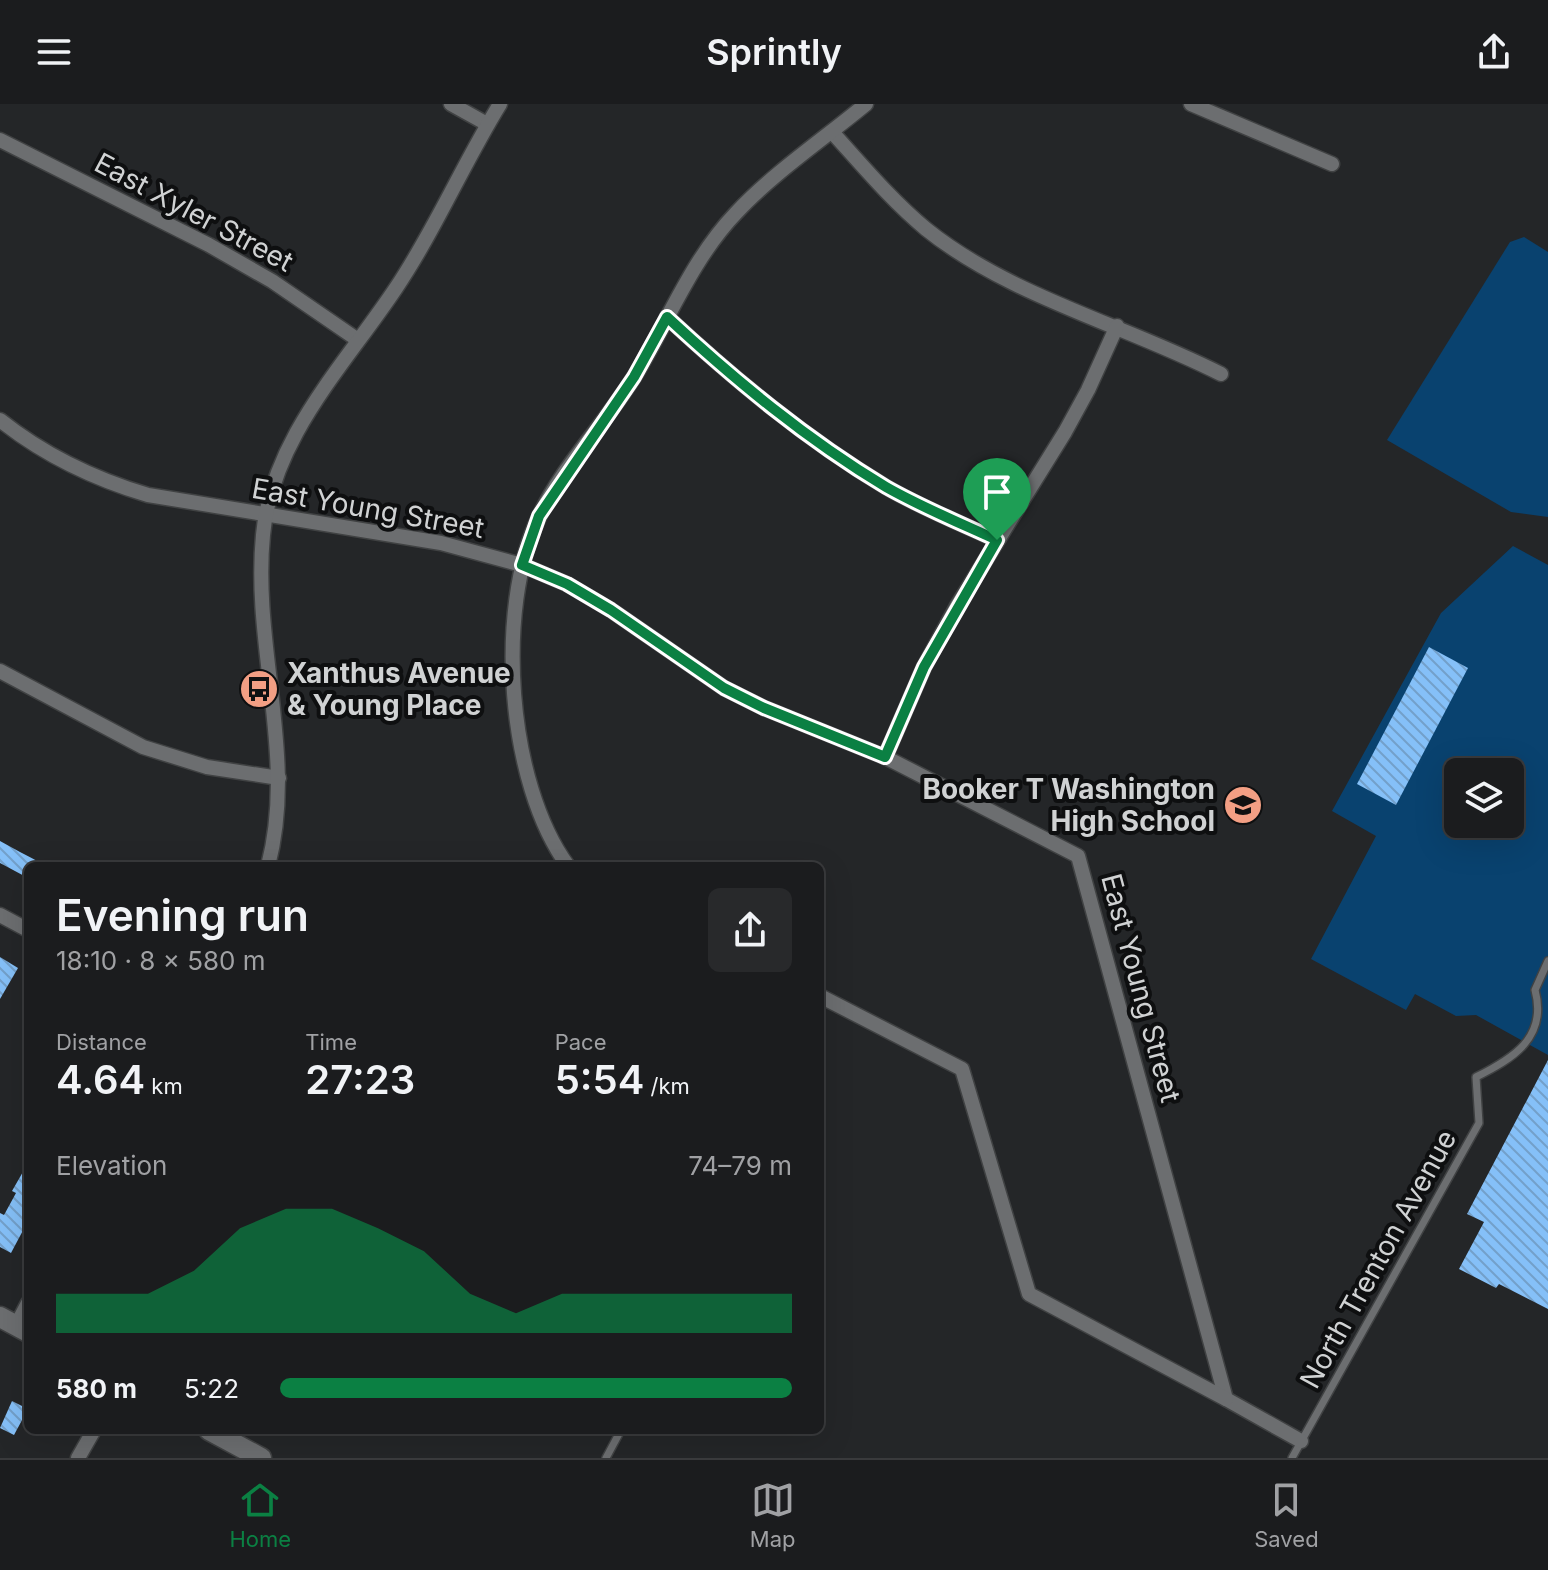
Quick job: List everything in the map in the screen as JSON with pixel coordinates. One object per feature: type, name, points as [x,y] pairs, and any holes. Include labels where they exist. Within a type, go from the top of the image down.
[{"type":"main road","points":[[216,1434],[261,1458]]},
{"type":"street","points":[[451,104],[487,124]]},
{"type":"street","points":[[269,862],[274,844],[279,778],[261,595],[261,556],[266,515],[288,448],[315,401],[402,278],[500,104]]},
{"type":"street","points":[[566,862],[542,821],[520,746],[516,704],[515,618],[522,565],[539,516],[634,377],[690,276],[736,212],[866,104]]},
{"type":"street","points":[[1191,104],[1332,164]]},
{"type":"street","points":[[832,132],[893,199],[926,229],[961,254],[1005,280],[1117,326],[1221,374]]},
{"type":"street","name":"East Xyler Street","points":[[0,140],[209,245],[272,281],[358,340]]},
{"type":"street","points":[[667,317],[757,396],[825,448],[888,488],[997,540]]},
{"type":"street","points":[[885,757],[924,667],[997,540],[1065,432],[1117,326]]},
{"type":"street","name":"East Young Street","points":[[0,420],[47,452],[119,486],[148,495],[441,543],[522,565],[567,584],[611,610],[724,688],[764,708],[885,757],[1078,856],[1226,1399]]},
{"type":"street","points":[[0,671],[143,747],[207,767],[279,778]]},
{"type":"street","points":[[0,915],[24,928]]},
{"type":"street","points":[[824,998],[962,1069],[1029,1294],[1301,1441]]},
{"type":"street","points":[[78,1458],[92,1434]]},
{"type":"lane","name":"North Trenton Avenue","points":[[1292,1458],[1479,1123],[1476,1077],[1506,1062],[1529,1044],[1541,1005],[1535,990],[1548,961]]},
{"type":"lane","points":[[606,1458],[619,1434]]},
{"type":"shaded area","points":[[1524,237],[1548,252],[1548,517],[1511,512],[1387,440],[1510,242]]},
{"type":"shaded area","points":[[1513,546],[1548,565],[1548,1055],[1476,1015],[1456,1016],[1415,994],[1406,1010],[1311,959],[1376,836],[1332,811],[1441,613]]},
{"type":"building","points":[[1429,647],[1468,668],[1396,805],[1357,784]]},
{"type":"building","points":[[0,841],[39,862],[24,862],[24,876],[0,863]]},
{"type":"building","points":[[0,957],[18,968],[0,999]]},
{"type":"building","points":[[1548,1060],[1548,1309],[1499,1284],[1496,1288],[1459,1269],[1484,1222],[1467,1214]]},
{"type":"building","points":[[24,1170],[24,1229],[11,1253],[0,1247],[0,1213],[4,1215],[16,1193],[12,1191]]},
{"type":"building","points":[[12,1401],[24,1407],[24,1416],[14,1435],[0,1428]]},
{"type":"place","name":"Xanthus Avenue & Young Place","points":[[259,689]]},
{"type":"place","name":"Booker T Washington High School","points":[[1243,805]]},
{"type":"route","points":[[667,317],[710,357],[825,448],[888,488],[997,540],[924,667],[885,757],[764,708],[724,688],[611,610],[567,584],[522,565],[539,516],[634,377],[667,317]]}]
